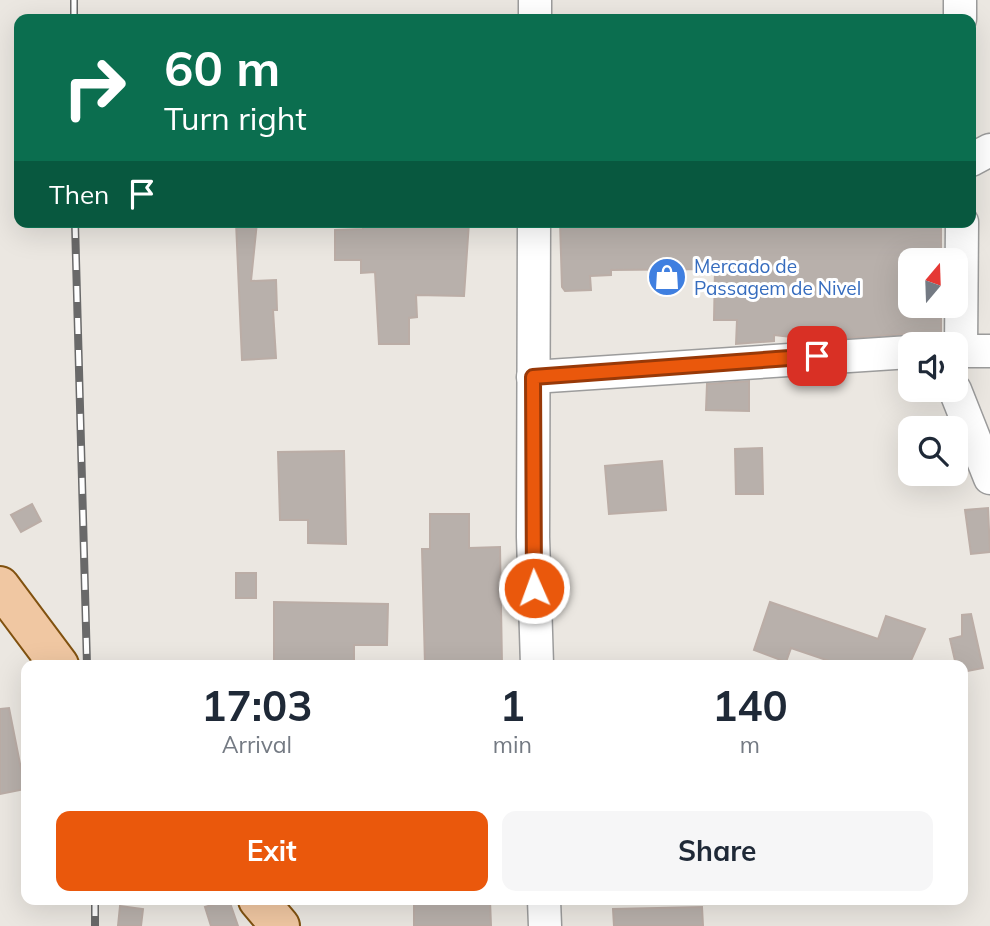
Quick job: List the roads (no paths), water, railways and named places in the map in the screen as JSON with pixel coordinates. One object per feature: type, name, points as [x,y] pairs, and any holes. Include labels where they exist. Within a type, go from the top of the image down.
[{"type":"main road","points":[[0,586],[55,660]]},
{"type":"main road","points":[[262,905],[280,926]]},
{"type":"street","points":[[534,228],[533,537],[537,660]]},
{"type":"street","points":[[962,228],[969,351]]},
{"type":"street","points":[[533,377],[898,353]]},
{"type":"street","points":[[960,402],[990,478]]},
{"type":"street","points":[[544,905],[545,926]]},
{"type":"railway","points":[[74,0],[74,14]]},
{"type":"railway","points":[[75,228],[87,660]]},
{"type":"railway","points":[[95,905],[95,926]]},
{"type":"place","name":"Mercado de Passagem de Nivel","points":[[667,277]]}]
